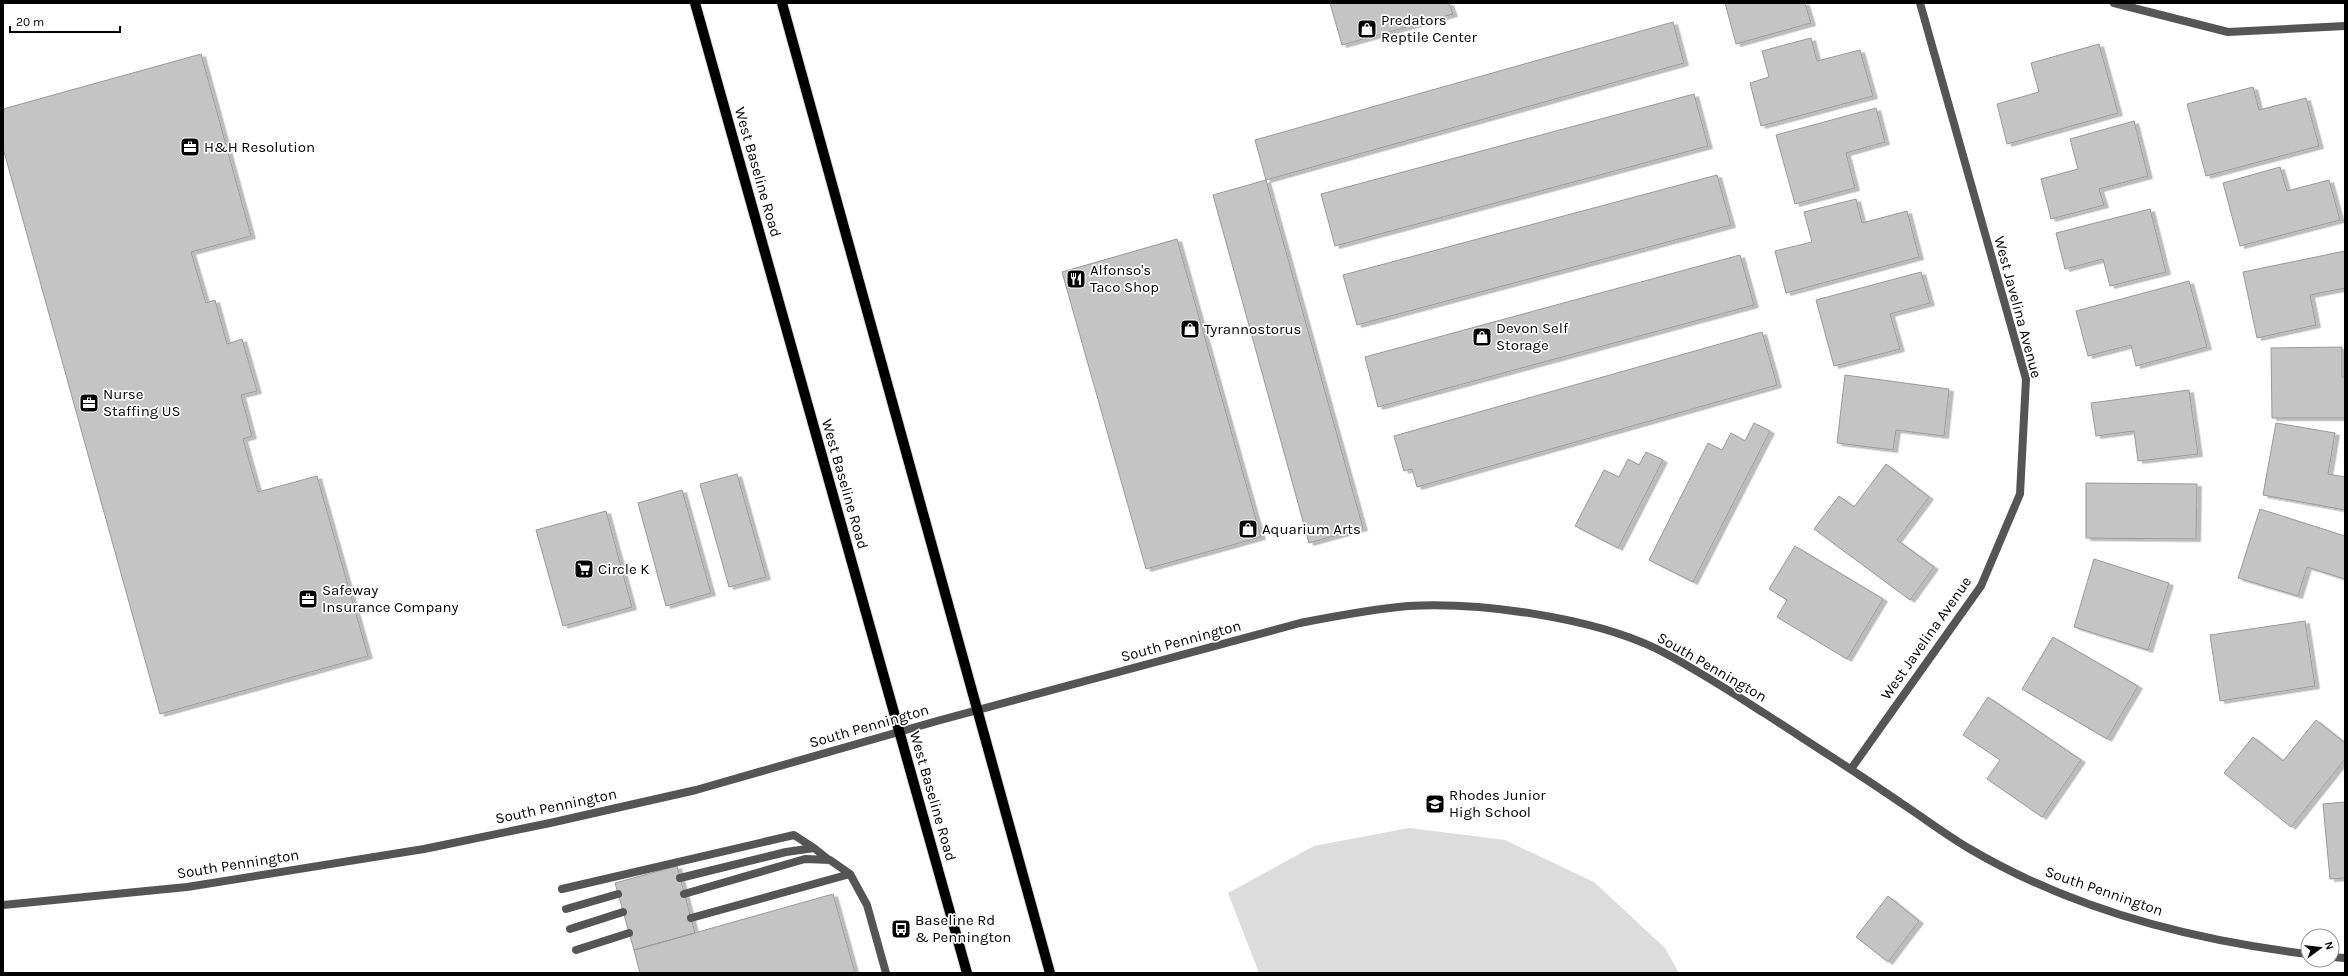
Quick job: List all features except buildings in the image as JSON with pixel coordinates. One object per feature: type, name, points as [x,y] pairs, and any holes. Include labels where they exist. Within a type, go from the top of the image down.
[{"type":"main road","name":"West Baseline Road","points":[[695,3],[967,973]]},
{"type":"main road","points":[[782,3],[1050,973]]},
{"type":"street","name":"West Javelina Avenue","points":[[1851,769],[1981,586],[2020,494],[2026,379],[1920,3]]},
{"type":"street","points":[[2114,3],[2228,32],[2345,26]]},
{"type":"street","name":"South Pennington","points":[[3,905],[187,887],[424,849],[696,790],[899,732],[1300,623],[1357,612],[1410,606],[1491,608],[1556,618],[1610,631],[1654,648],[1705,675],[1851,769],[1969,849],[2051,891],[2142,920],[2204,936],[2300,953]]},
{"type":"street","points":[[562,889],[794,835],[850,874],[867,905],[886,973]]},
{"type":"street","points":[[680,878],[786,852],[814,848]]},
{"type":"street","points":[[684,894],[805,859],[830,860]]},
{"type":"street","points":[[691,918],[850,874]]},
{"type":"street","points":[[566,908],[618,894]]},
{"type":"street","points":[[570,929],[623,912]]},
{"type":"street","points":[[576,950],[629,933]]},
{"type":"shaded area","points":[[1409,828],[1505,840],[1594,882],[1665,948],[1679,973],[1259,973],[1228,893],[1314,846]]},
{"type":"place","name":"Predators Reptile Center","points":[[1367,29]]},
{"type":"place","name":"H&H Resolution","points":[[190,147]]},
{"type":"place","name":"Alfonso's Taco Shop","points":[[1076,279]]},
{"type":"place","name":"Tyrannostorus","points":[[1190,329]]},
{"type":"place","name":"Devon Self Storage","points":[[1482,337]]},
{"type":"place","name":"Nurse Staffing US","points":[[89,403]]},
{"type":"place","name":"Aquarium Arts","points":[[1248,529]]},
{"type":"place","name":"Circle K","points":[[584,569]]},
{"type":"place","name":"Safeway Insurance Company","points":[[308,599]]},
{"type":"place","name":"Rhodes Junior High School","points":[[1435,804]]},
{"type":"place","name":"Baseline Rd & Pennington","points":[[901,929]]}]
